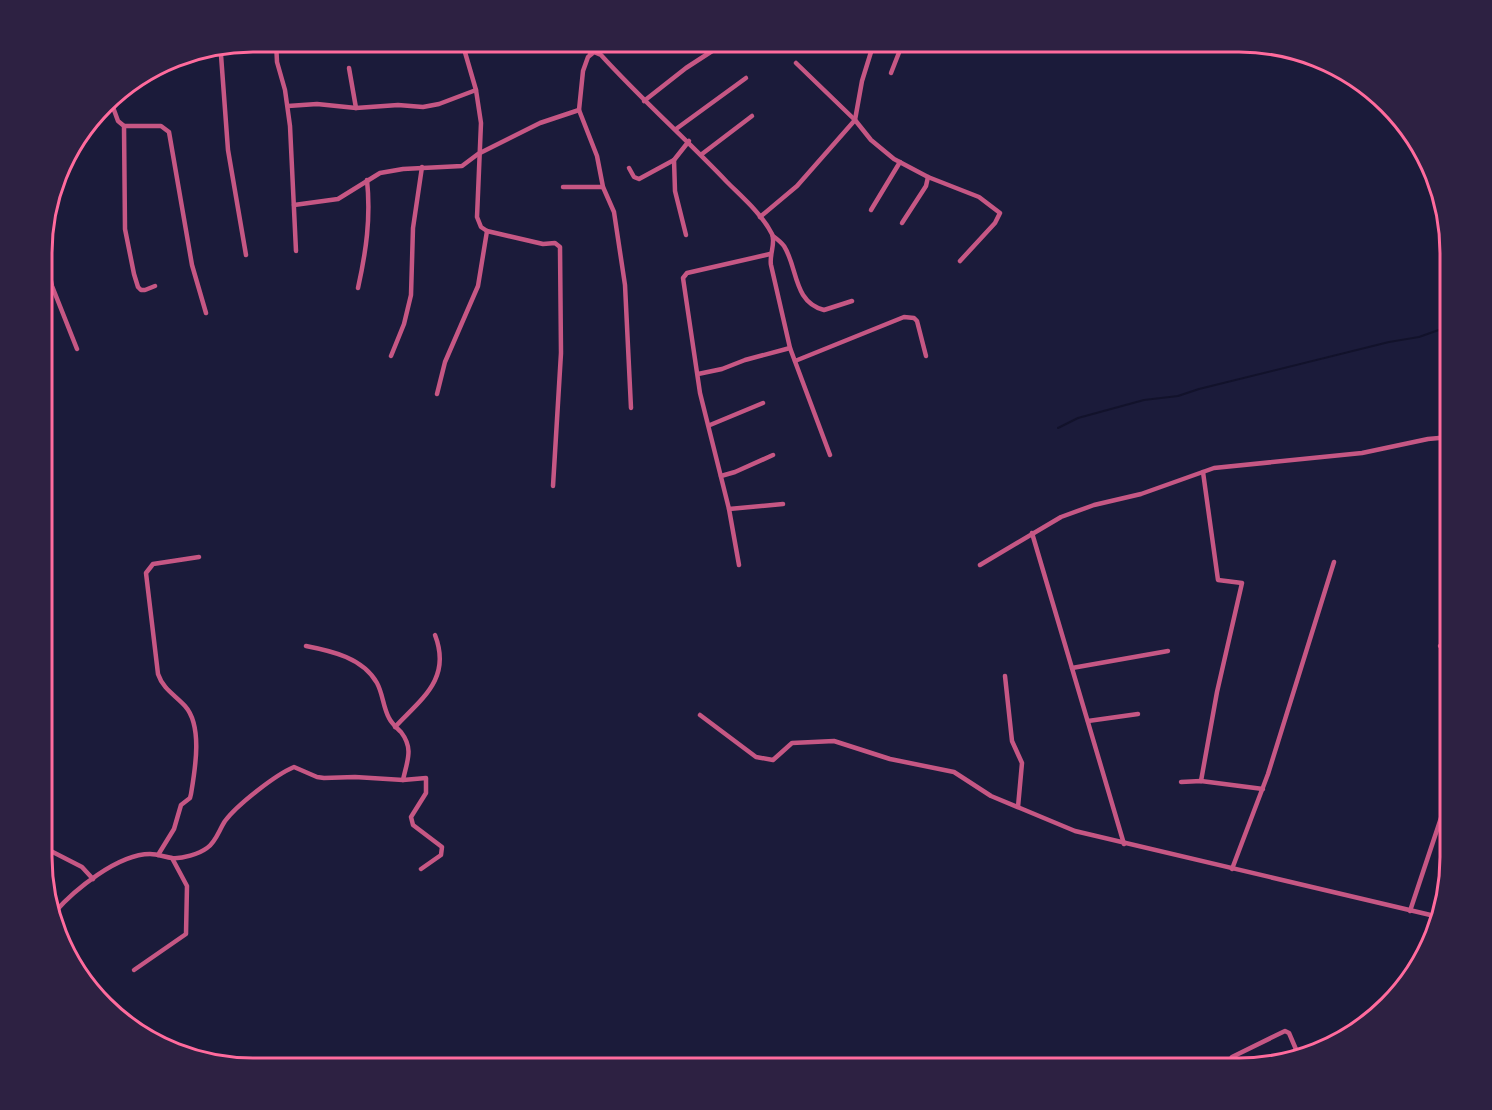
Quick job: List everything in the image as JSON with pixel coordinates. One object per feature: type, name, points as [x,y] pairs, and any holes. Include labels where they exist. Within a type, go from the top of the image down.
[{"type":"street","points":[[277,53],[288,106],[296,250]]},
{"type":"street","points":[[465,53],[476,90],[481,123],[477,217],[481,227],[487,231],[543,244],[555,243],[560,247],[560,364],[553,486]]},
{"type":"street","points":[[631,408],[625,285],[614,212],[603,187],[597,156],[579,110],[583,70],[591,53],[601,55],[644,101],[702,154],[760,217],[773,236],[784,246],[795,280],[802,293],[813,305],[825,310],[852,301]]},
{"type":"street","points":[[644,101],[709,53]]},
{"type":"street","points":[[760,217],[808,175],[855,120],[862,81],[871,53]]},
{"type":"street","points":[[891,73],[899,53]]},
{"type":"street","points":[[221,55],[228,150],[246,255]]},
{"type":"street","points":[[796,63],[855,120],[871,140],[900,162],[928,177],[979,196],[1000,213],[960,261]]},
{"type":"street","points":[[349,68],[356,108]]},
{"type":"street","points":[[676,129],[746,78]]},
{"type":"street","points":[[288,106],[317,104],[356,108],[439,105],[476,90]]},
{"type":"street","points":[[114,109],[118,121],[124,126],[161,126],[169,132],[192,265],[206,313]]},
{"type":"street","points":[[294,205],[338,199],[380,173],[462,166],[478,154],[540,123],[579,110]]},
{"type":"street","points":[[702,154],[752,116]]},
{"type":"street","points":[[124,126],[124,229],[138,287],[145,291],[155,286]]},
{"type":"street","points":[[629,168],[634,177],[639,178],[674,160],[688,141]]},
{"type":"street","points":[[674,160],[675,191],[686,235]]},
{"type":"street","points":[[871,210],[900,162]]},
{"type":"street","points":[[391,356],[404,324],[411,295],[412,228],[422,168]]},
{"type":"street","points":[[902,223],[926,186],[928,177]]},
{"type":"street","points":[[358,288],[367,245],[369,220],[367,180]]},
{"type":"street","points":[[563,187],[603,187]]},
{"type":"street","points":[[437,394],[445,362],[478,286],[487,231]]},
{"type":"street","points":[[773,236],[771,265],[790,348],[830,455]]},
{"type":"street","points":[[739,565],[710,425],[700,393],[684,276],[770,254]]},
{"type":"street","points":[[52,285],[77,349]]},
{"type":"street","points":[[795,362],[904,316],[917,321],[926,356]]},
{"type":"street","points":[[698,374],[790,348]]},
{"type":"street","points":[[710,425],[762,403]]},
{"type":"street","points":[[980,565],[1061,517],[1094,504],[1141,494],[1214,468],[1362,453],[1439,438]]},
{"type":"street","points":[[721,476],[773,455]]},
{"type":"street","points":[[1201,781],[1217,692],[1242,583],[1218,580],[1203,472]]},
{"type":"street","points":[[729,509],[783,504]]},
{"type":"street","points":[[1032,533],[1124,844]]},
{"type":"street","points":[[158,855],[174,830],[181,805],[190,796],[196,743],[189,710],[165,688],[158,674],[146,573],[153,564],[199,557]]},
{"type":"street","points":[[1232,870],[1263,789],[1334,562]]},
{"type":"street","points":[[395,727],[434,686],[441,656],[435,635]]},
{"type":"street","points":[[306,646],[349,658],[369,672],[378,684],[387,714],[405,738],[410,749],[403,780]]},
{"type":"street","points":[[1072,668],[1168,651]]},
{"type":"street","points":[[1005,676],[1012,741],[1022,763],[1018,807]]},
{"type":"street","points":[[1088,721],[1138,714]]},
{"type":"street","points":[[700,715],[756,757],[773,760],[792,743],[834,741],[890,759],[954,772],[991,796],[1075,831],[1431,915]]},
{"type":"street","points":[[59,907],[93,879],[135,856],[158,855],[180,858],[207,848],[212,844],[226,820],[241,806],[294,767],[317,777],[403,780],[426,778],[426,793],[411,817],[411,822],[442,847],[441,855],[421,869]]},
{"type":"street","points":[[1181,782],[1201,781],[1263,789]]},
{"type":"street","points":[[1410,911],[1439,824]]},
{"type":"street","points":[[53,853],[76,863],[93,879]]},
{"type":"street","points":[[134,970],[186,934],[187,886],[172,858]]},
{"type":"street","points":[[1231,1058],[1286,1031],[1296,1049]]},
{"type":"waterway","points":[[1058,428],[1078,418],[1144,400],[1178,396],[1389,342],[1419,337],[1439,330]]}]
